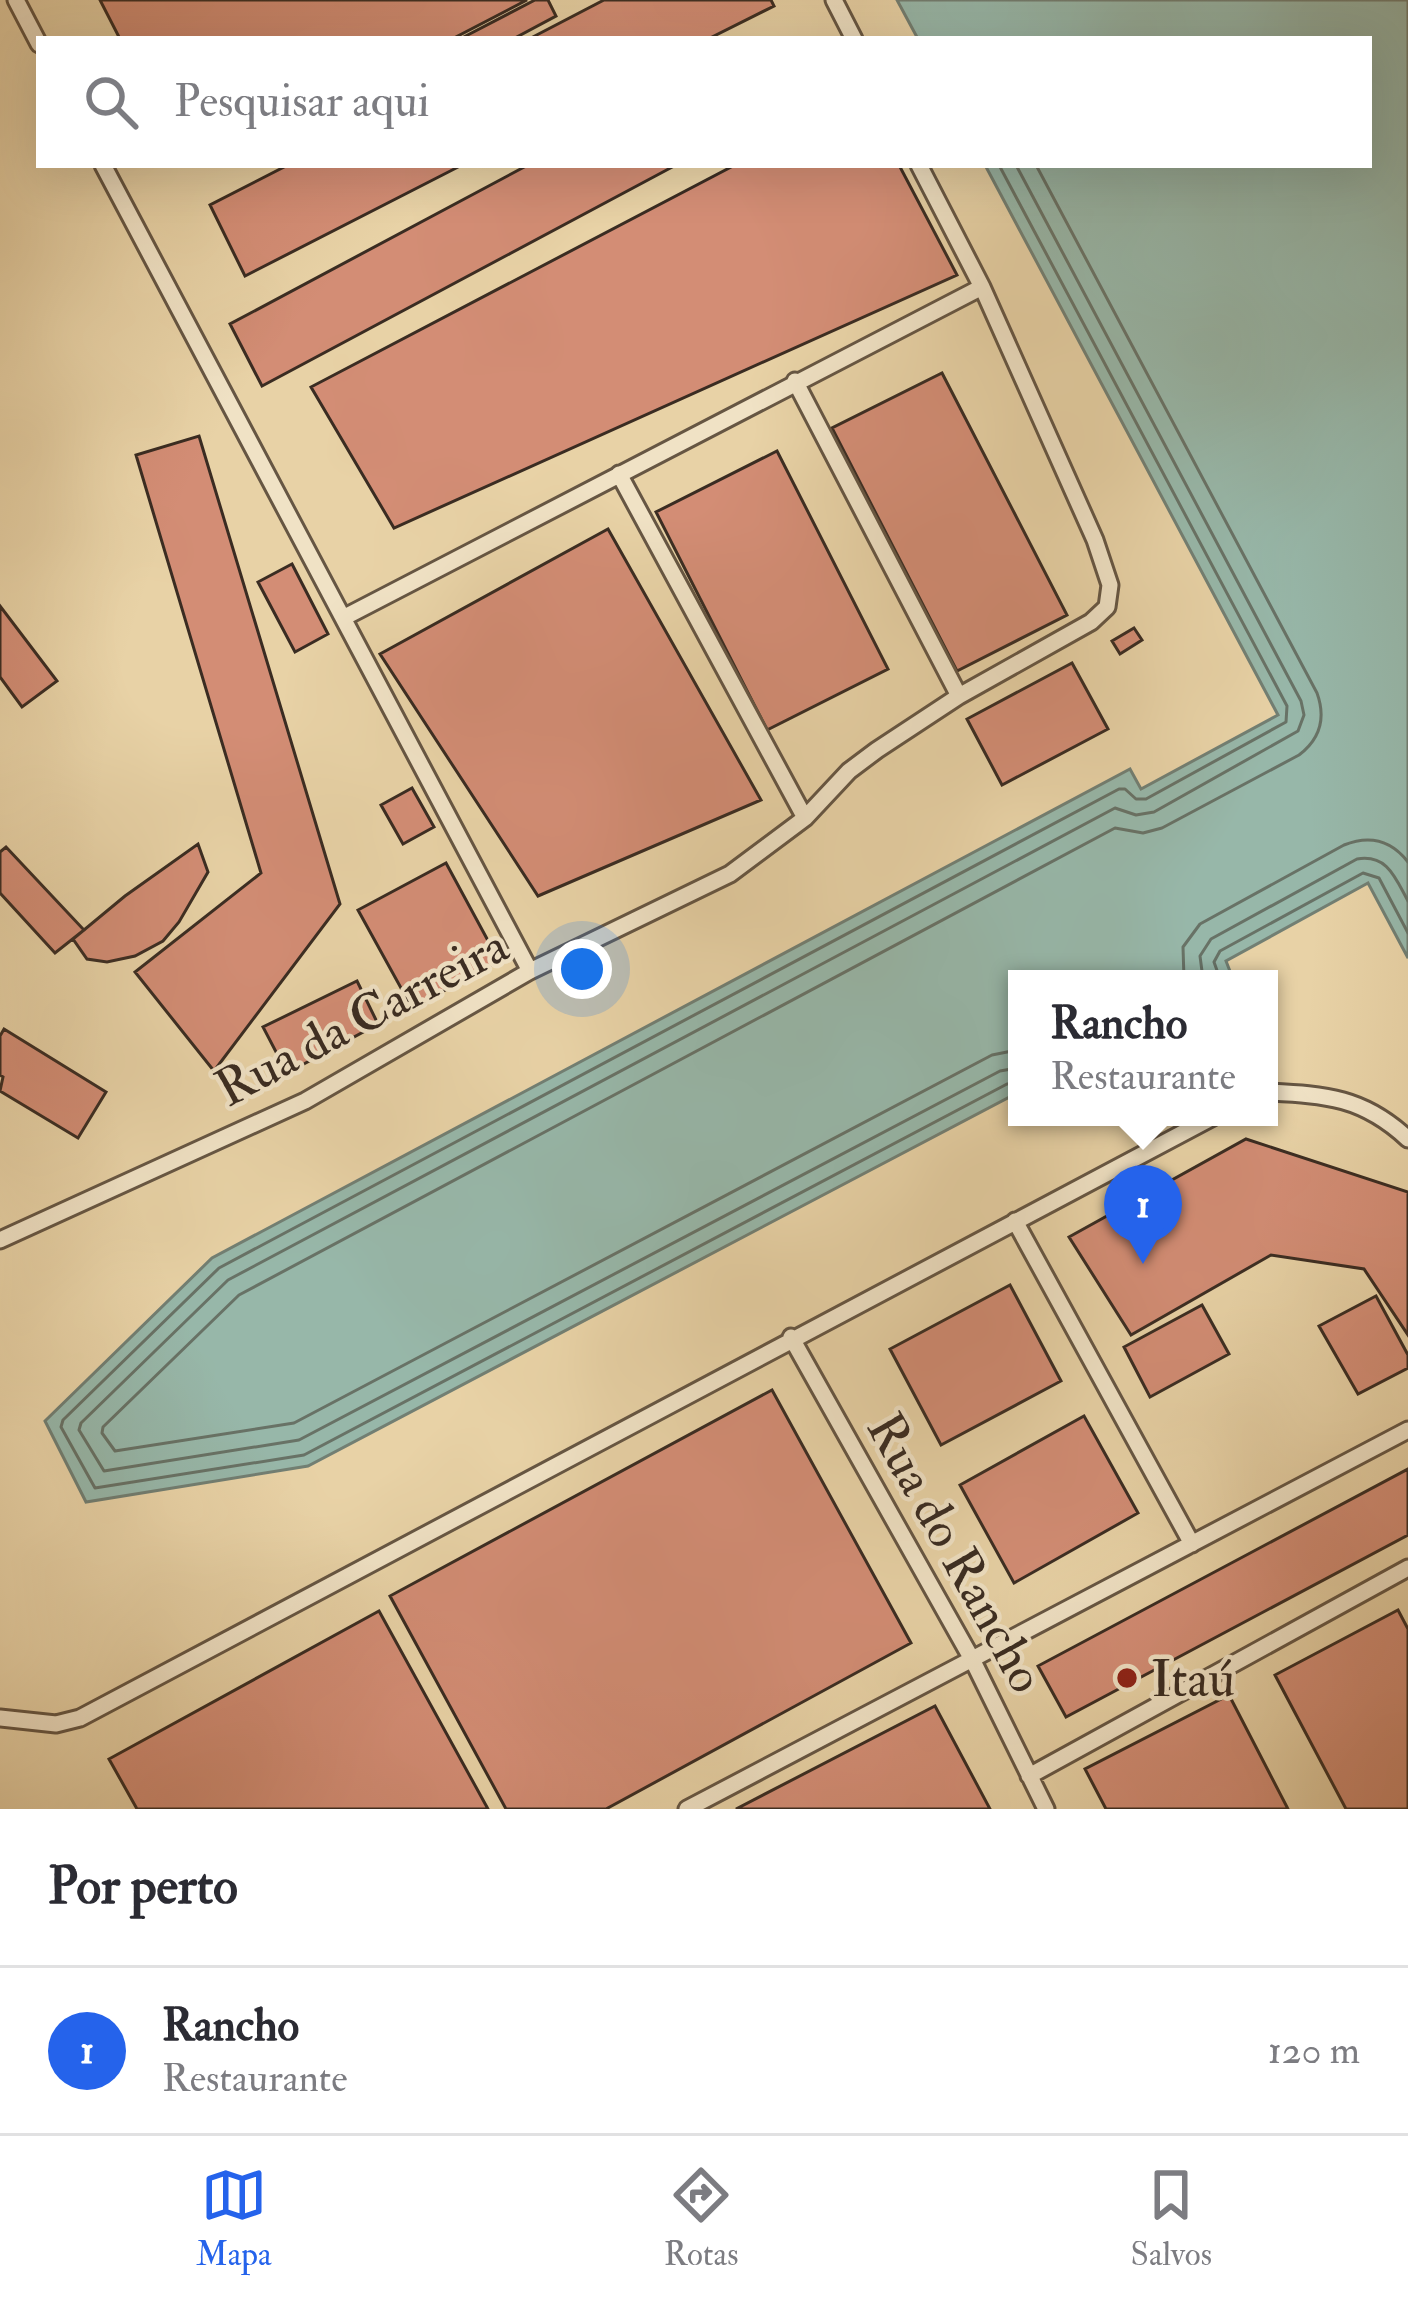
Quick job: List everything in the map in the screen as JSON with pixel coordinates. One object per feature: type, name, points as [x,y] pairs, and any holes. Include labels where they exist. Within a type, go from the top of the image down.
[{"type":"lane","points":[[16,0],[36,38]]},
{"type":"lane","points":[[833,0],[852,36]]},
{"type":"lane","points":[[105,168],[530,971]]},
{"type":"lane","points":[[343,618],[982,287],[921,168]]},
{"type":"lane","name":"Rua da Carreira","points":[[2,1235],[305,1101],[530,971],[730,874],[805,818],[849,771],[959,696],[1091,622],[1107,607],[1110,585],[1096,540],[982,287]]},
{"type":"lane","points":[[795,381],[959,696]]},
{"type":"lane","points":[[619,475],[805,818]]},
{"type":"lane","points":[[1278,1093],[1338,1096],[1395,1126],[1408,1138]]},
{"type":"lane","points":[[0,1718],[56,1724],[80,1718],[1196,1126]]},
{"type":"lane","points":[[1015,1221],[1192,1544]]},
{"type":"lane","name":"Rua do Rancho","points":[[791,1337],[973,1661],[1046,1809]]},
{"type":"lane","points":[[692,1808],[1408,1430]]},
{"type":"lane","points":[[1029,1776],[1408,1568]]},
{"type":"water","points":[[897,0],[1408,0],[1408,958],[1368,883],[1226,961],[1230,970],[1008,970],[1008,1098],[308,1466],[86,1502],[45,1421],[212,1258],[1130,769],[1141,789],[1278,715],[987,168],[1372,168],[1372,36],[916,36]]},
{"type":"building","points":[[100,0],[527,0],[458,36],[118,36]]},
{"type":"building","points":[[535,0],[548,0],[556,16],[519,36],[466,36]]},
{"type":"building","points":[[604,0],[771,0],[774,6],[714,36],[535,36]]},
{"type":"building","points":[[282,168],[456,168],[245,276],[210,205]]},
{"type":"building","points":[[522,168],[670,168],[262,386],[230,324]]},
{"type":"building","points":[[729,168],[901,168],[957,275],[394,528],[311,387]]},
{"type":"building","points":[[942,373],[1067,615],[957,671],[832,428]]},
{"type":"building","points":[[199,436],[340,904],[214,1071],[135,972],[261,873],[136,455]]},
{"type":"building","points":[[777,451],[888,669],[767,730],[656,512]]},
{"type":"building","points":[[608,529],[761,800],[538,896],[380,654]]},
{"type":"building","points":[[292,564],[328,634],[295,652],[258,582]]},
{"type":"building","points":[[0,606],[57,681],[22,707],[0,677]]},
{"type":"building","points":[[1134,628],[1142,640],[1120,654],[1112,641]]},
{"type":"building","points":[[1072,663],[1108,729],[1002,785],[967,719]]},
{"type":"building","points":[[412,788],[434,827],[403,844],[381,805]]},
{"type":"building","points":[[198,844],[208,872],[163,941],[135,956],[107,962],[87,959],[73,939]]},
{"type":"building","points":[[6,847],[84,930],[55,953],[0,893],[0,852]]},
{"type":"building","points":[[446,863],[499,961],[412,1008],[358,910]]},
{"type":"building","points":[[357,981],[378,1024],[287,1073],[263,1027]]},
{"type":"building","points":[[4,1029],[106,1092],[78,1138],[0,1091]]},
{"type":"building","points":[[1246,1139],[1408,1192],[1408,1335],[1364,1269],[1271,1255],[1131,1335],[1069,1237]]},
{"type":"building","points":[[1010,1285],[1061,1381],[941,1445],[890,1349]]},
{"type":"building","points":[[1376,1296],[1408,1355],[1408,1368],[1358,1394],[1319,1326]]},
{"type":"building","points":[[1202,1305],[1229,1354],[1150,1397],[1124,1347]]},
{"type":"building","points":[[772,1390],[911,1643],[606,1809],[506,1809],[390,1596]]},
{"type":"building","points":[[1084,1416],[1138,1513],[1014,1583],[960,1485]]},
{"type":"building","points":[[1408,1469],[1408,1535],[1066,1717],[1038,1666]]},
{"type":"building","points":[[1398,1610],[1408,1629],[1408,1809],[1346,1809],[1275,1675]]},
{"type":"building","points":[[379,1611],[488,1809],[137,1809],[109,1759]]},
{"type":"building","points":[[1229,1695],[1288,1809],[1106,1809],[1085,1769]]},
{"type":"building","points":[[935,1706],[990,1809],[736,1809]]},
{"type":"place","name":"Rancho","points":[[1143,1264]]},
{"type":"place","name":"Itaú","points":[[1127,1678]]}]
